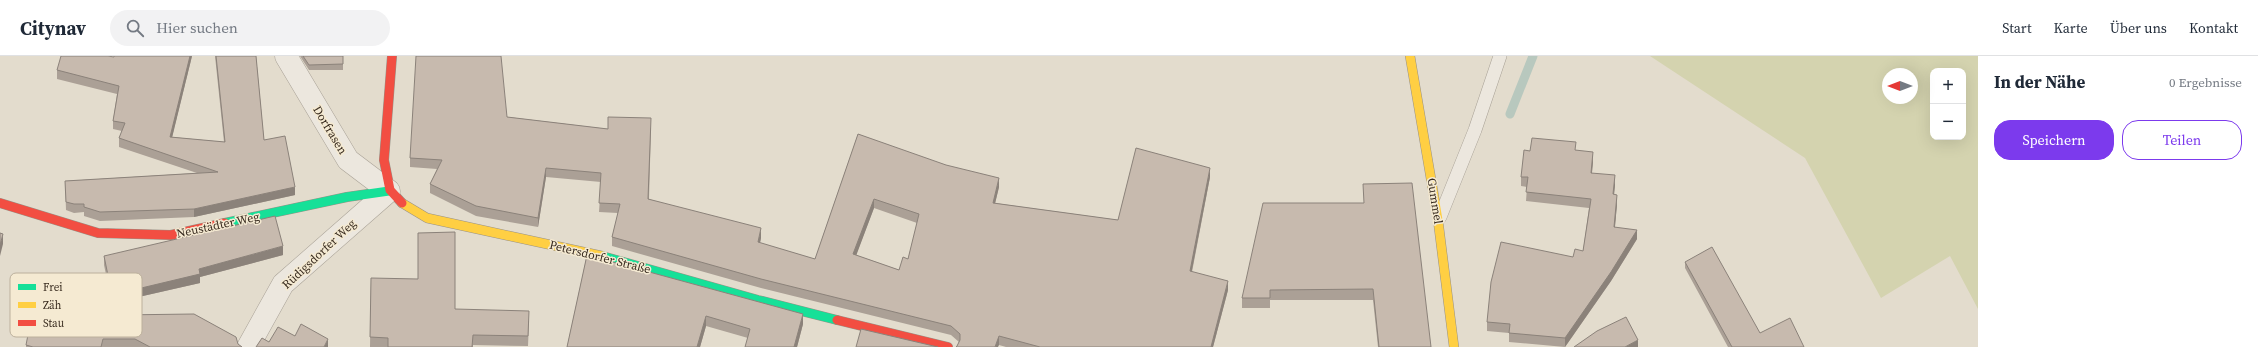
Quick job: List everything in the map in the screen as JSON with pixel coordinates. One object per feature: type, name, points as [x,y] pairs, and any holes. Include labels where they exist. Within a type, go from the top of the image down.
[{"type":"main road","points":[[389,191],[384,160],[392,56]]},
{"type":"main road","name":"Gummel","points":[[1410,56],[1438,220],[1454,347]]},
{"type":"main road","name":"Neustädter Weg","points":[[0,203],[98,233],[171,235],[347,198],[389,191]]},
{"type":"main road","name":"Petersdorfer Straße","points":[[389,191],[405,206],[426,218],[588,252],[758,300],[948,347]]},
{"type":"street","name":"Dorfrasen","points":[[286,56],[348,160],[389,191]]},
{"type":"street","name":"Rüdigsdorfer Weg","points":[[248,347],[283,284],[389,191]]},
{"type":"lane","points":[[1438,220],[1474,130],[1500,56]]},
{"type":"green space","points":[[1650,56],[1978,56],[1978,309],[1950,256],[1881,298],[1805,158]]},
{"type":"building","points":[[61,56],[190,56],[170,137],[225,142],[216,56],[256,56],[264,140],[285,136],[295,187],[194,209],[100,212],[84,207],[84,204],[66,202],[65,181],[218,172],[119,138],[125,123],[113,121],[119,86],[57,70]]},
{"type":"building","points":[[303,56],[343,56],[343,64],[309,65]]},
{"type":"building","points":[[416,56],[501,56],[507,117],[608,129],[608,117],[651,118],[648,199],[761,228],[758,242],[815,259],[858,134],[946,165],[999,178],[993,203],[1118,220],[1136,148],[1210,168],[1190,271],[1228,281],[1211,347],[1040,347],[999,336],[995,347],[956,347],[960,340],[960,334],[951,326],[761,279],[612,237],[620,204],[599,203],[601,173],[546,168],[538,218],[476,206],[430,184],[442,160],[410,158]],"holes":[[[874,199],[919,214],[908,259],[903,257],[899,270],[853,254]]]},
{"type":"building","points":[[1532,138],[1576,142],[1575,150],[1593,152],[1591,173],[1615,175],[1613,194],[1617,195],[1614,227],[1637,230],[1611,272],[1565,338],[1509,333],[1510,324],[1487,322],[1491,282],[1501,242],[1573,257],[1575,249],[1583,251],[1591,199],[1526,192],[1528,177],[1521,177],[1524,150],[1530,151]]},
{"type":"building","points":[[1412,183],[1431,347],[1379,347],[1373,289],[1270,290],[1270,298],[1242,298],[1263,203],[1364,203],[1363,184]]},
{"type":"building","points":[[275,216],[283,246],[199,269],[200,274],[142,288],[142,273],[107,273],[104,256]]},
{"type":"building","points":[[455,232],[455,309],[529,311],[528,336],[473,335],[472,347],[388,347],[388,338],[370,337],[371,278],[418,279],[418,233]]},
{"type":"building","points":[[0,233],[3,234],[0,245]]},
{"type":"building","points":[[1712,247],[1760,333],[1790,318],[1804,347],[1732,347],[1685,262]]},
{"type":"building","points":[[587,255],[803,314],[794,347],[745,347],[750,329],[706,316],[697,347],[567,347]]},
{"type":"building","points":[[194,314],[236,337],[238,344],[242,347],[150,347],[135,339],[103,339],[101,347],[33,347],[26,345],[28,337],[142,337],[142,315]]},
{"type":"building","points":[[1626,317],[1638,340],[1625,347],[1574,347],[1597,331]]},
{"type":"building","points":[[301,324],[328,339],[324,347],[256,347],[262,338],[269,342],[278,327],[295,336]]},
{"type":"building","points":[[861,329],[938,347],[856,347]]},
{"type":"waterway","points":[[1510,114],[1533,56]]},
{"type":"traffic: fast","points":[[225,223],[347,197],[389,191]]},
{"type":"traffic: fast","points":[[602,256],[758,300],[837,320]]},
{"type":"traffic: slow","points":[[1410,56],[1438,220],[1454,347]]},
{"type":"traffic: slow","points":[[402,203],[427,218],[602,256]]},
{"type":"traffic: jam","points":[[392,56],[384,160],[390,190],[402,203]]},
{"type":"traffic: jam","points":[[0,203],[98,233],[171,235],[225,223]]},
{"type":"traffic: jam","points":[[837,320],[948,347]]}]
